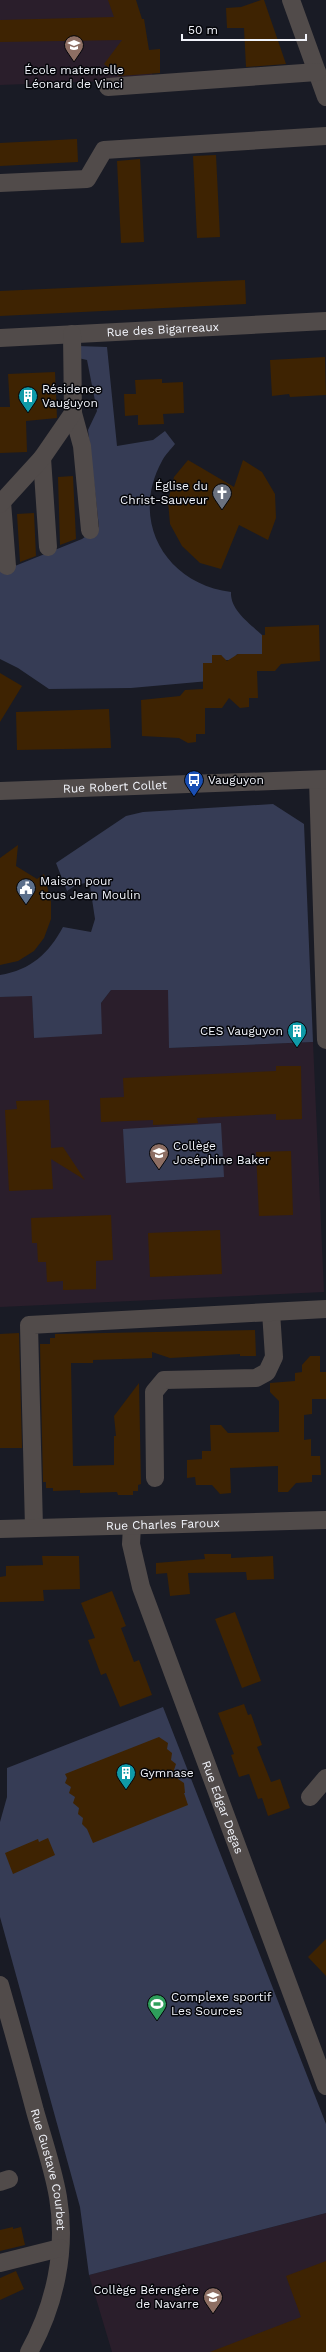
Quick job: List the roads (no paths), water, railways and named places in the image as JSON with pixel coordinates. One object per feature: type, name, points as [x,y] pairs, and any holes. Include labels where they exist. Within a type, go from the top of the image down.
[{"type":"street","points":[[292,0],[326,97]]},
{"type":"street","points":[[108,87],[317,72]]},
{"type":"street","points":[[0,183],[87,179],[104,150],[326,136]]},
{"type":"street","name":"Rue des Bigarreaux","points":[[0,338],[326,321]]},
{"type":"street","points":[[72,334],[73,413],[82,446],[90,530]]},
{"type":"street","points":[[8,566],[1,503],[42,458],[73,413]]},
{"type":"street","points":[[42,458],[48,547]]},
{"type":"street","points":[[322,780],[326,1040]]},
{"type":"street","name":"Rue Robert Collet","points":[[0,791],[322,780]]},
{"type":"street","points":[[34,1528],[29,1325],[326,1309]]},
{"type":"street","points":[[155,1478],[154,1392],[164,1380],[256,1378],[267,1372],[274,1357],[271,1312]]},
{"type":"street","name":"Rue Charles Faroux","points":[[0,1529],[326,1520]]},
{"type":"street","name":"Rue Edgar Degas","points":[[132,1526],[131,1544],[141,1587],[326,2086]]},
{"type":"street","points":[[310,1797],[326,1778]]},
{"type":"street","name":"Rue Gustave Courbet","points":[[0,1985],[58,2196],[61,2218],[60,2248],[55,2288],[49,2311],[29,2352]]},
{"type":"street","points":[[0,2263],[60,2248]]},
{"type":"place","name":"École maternelle Léonard de Vinci","points":[[74,62]]},
{"type":"place","name":"Résidence Vauguyon","points":[[28,413]]},
{"type":"place","name":"Église du Christ-Sauveur","points":[[222,510]]},
{"type":"place","name":"Vauguyon","points":[[194,797]]},
{"type":"place","name":"Maison pour tous Jean Moulin","points":[[26,905]]},
{"type":"place","name":"CES Vauguyon","points":[[297,1048]]},
{"type":"place","name":"Collège Joséphine Baker","points":[[159,1170]]},
{"type":"place","name":"Gymnase","points":[[126,1790]]},
{"type":"place","name":"Complexe sportif Les Sources","points":[[157,2021]]},
{"type":"place","name":"Collège Bérengère de Navarre","points":[[213,2314]]}]
